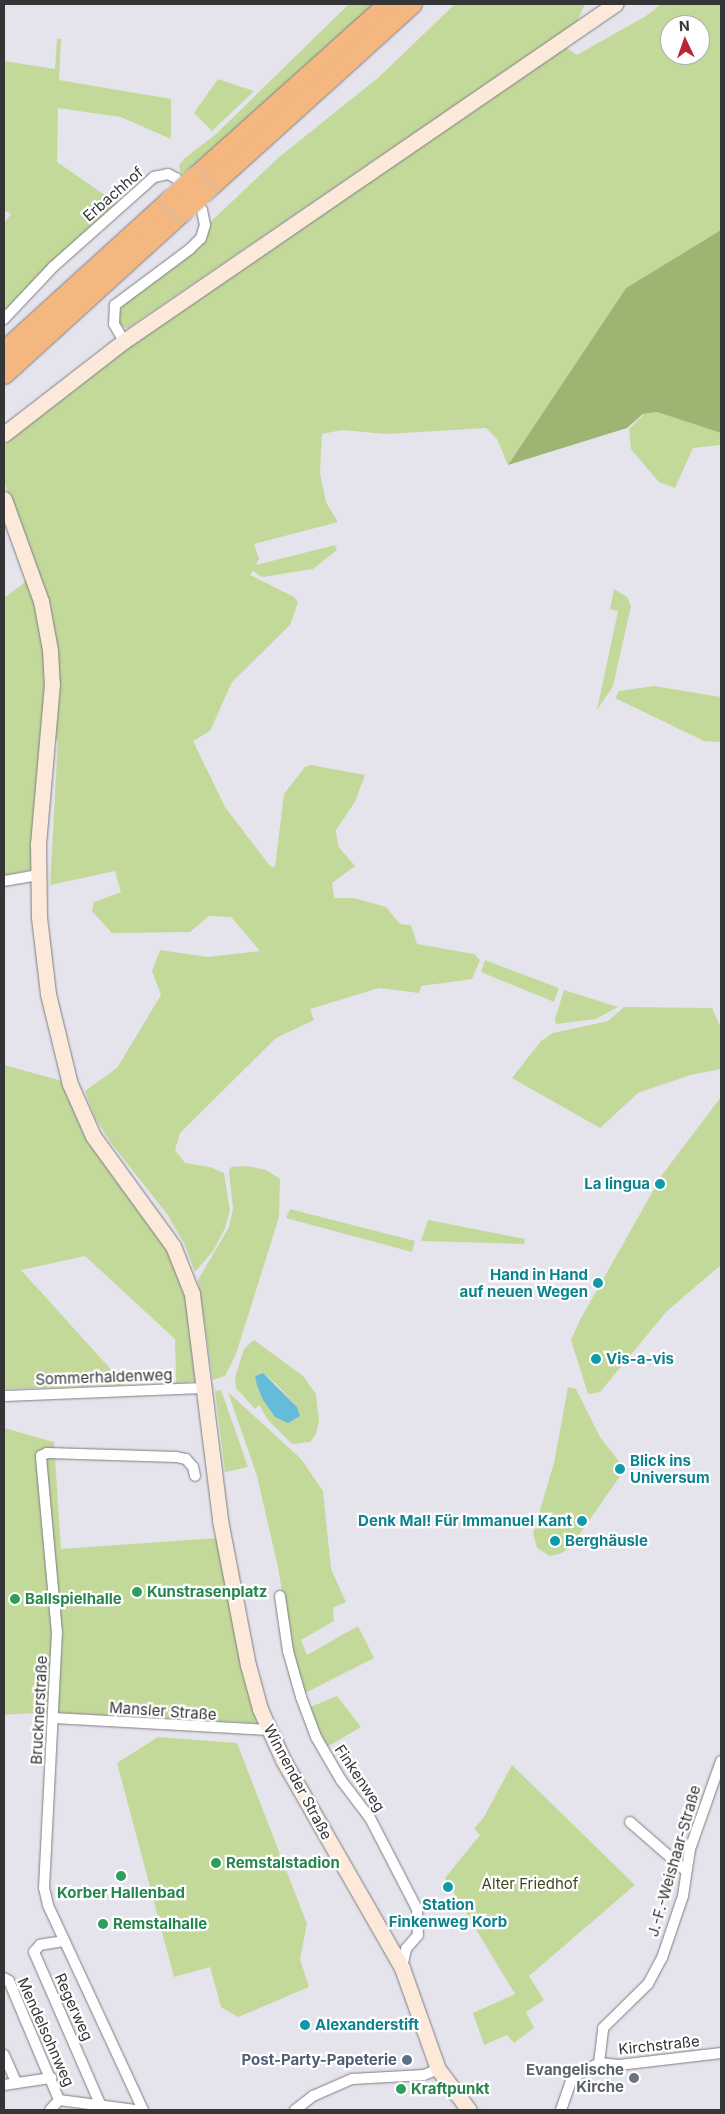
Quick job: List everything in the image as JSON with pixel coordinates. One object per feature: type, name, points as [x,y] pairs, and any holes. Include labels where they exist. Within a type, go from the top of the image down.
[{"type":"highway","points":[[200,185],[389,4]]},
{"type":"highway","points":[[4,352],[412,4]]},
{"type":"highway","points":[[4,374],[177,205]]},
{"type":"street","points":[[4,434],[124,341],[615,4]]},
{"type":"street","name":"Erbachhof","points":[[4,319],[53,267],[154,177],[168,174],[176,178],[202,210],[206,225],[200,238],[190,249],[115,305],[114,324],[124,341]]},
{"type":"street","name":"Winnender Straße","points":[[4,499],[41,601],[50,650],[52,684],[37,875],[48,994],[70,1084],[93,1136],[149,1209],[183,1268],[192,1294],[228,1573],[253,1687],[269,1730],[402,1968],[438,2069],[469,2110]]},
{"type":"street","points":[[4,881],[37,875]]},
{"type":"street","name":"Sommerhaldenweg","points":[[4,1396],[204,1388]]},
{"type":"street","name":"Brucknerstraße","points":[[143,2110],[64,1941],[44,1888],[57,1633],[41,1456],[47,1453],[177,1457],[186,1459],[195,1476]]},
{"type":"street","name":"Finkenweg","points":[[280,1596],[288,1651],[301,1697],[316,1737],[337,1775],[370,1818],[417,1909],[418,1935],[406,1949],[402,1968]]},
{"type":"street","name":"Mansler Straße","points":[[54,1718],[269,1730]]},
{"type":"street","name":"J.-F.-Weishaar-Straße","points":[[599,2063],[604,2028],[648,1984],[662,1958],[683,1896],[685,1870],[721,1762]]},
{"type":"street","points":[[630,1822],[685,1870]]},
{"type":"street","name":"Regerweg","points":[[64,1941],[40,1945],[34,1952],[100,2104]]},
{"type":"street","name":"Mendelsohnweg","points":[[4,1978],[9,1981],[59,2100]]},
{"type":"street","name":"Kirchstraße","points":[[599,2063],[619,2065],[721,2053]]},
{"type":"street","points":[[4,2055],[16,2082]]},
{"type":"street","points":[[561,2110],[572,2078],[599,2063]]},
{"type":"street","points":[[295,2110],[313,2096],[352,2079],[424,2075],[438,2069]]},
{"type":"street","points":[[4,2085],[51,2078]]},
{"type":"street","points":[[50,2110],[59,2100],[135,2110]]},
{"type":"green space","points":[[349,4],[376,4],[182,178],[179,165],[185,158],[216,134]]},
{"type":"green space","points":[[455,4],[585,4],[577,22],[128,328],[120,327],[116,320],[123,305],[278,158],[379,77]]},
{"type":"green space","points":[[661,4],[721,4],[721,230],[626,288],[508,465],[497,439],[486,428],[386,434],[342,430],[322,434],[320,473],[326,502],[338,522],[254,544],[259,559],[256,565],[335,545],[337,550],[313,569],[262,577],[253,571],[250,575],[294,597],[298,602],[290,625],[232,682],[210,731],[193,741],[225,807],[270,866],[275,867],[284,794],[305,767],[311,765],[365,775],[355,802],[336,830],[338,846],[355,866],[332,883],[334,898],[354,898],[386,907],[400,924],[411,925],[417,944],[474,954],[480,960],[472,979],[421,986],[419,993],[379,988],[310,1009],[314,1020],[276,1038],[180,1133],[175,1150],[185,1163],[210,1167],[224,1173],[230,1211],[225,1228],[213,1251],[195,1272],[184,1243],[167,1214],[111,1143],[95,1118],[85,1091],[117,1068],[161,995],[152,971],[160,950],[208,957],[260,951],[231,917],[209,916],[190,932],[112,933],[92,911],[94,902],[121,892],[115,871],[50,885],[58,740],[41,738],[33,869],[4,876],[4,598],[24,583],[33,560],[4,482],[4,446],[52,404],[128,347],[564,46],[577,55],[646,16]]},
{"type":"green space","points":[[57,39],[61,39],[59,80],[171,99],[171,139],[121,117],[58,108],[57,162],[118,204],[4,315],[4,223],[11,214],[4,210],[4,61],[55,69]]},
{"type":"green space","points":[[218,79],[254,91],[212,131],[194,113]]},
{"type":"green space","points":[[721,230],[721,433],[657,412],[643,414],[627,428],[508,465],[626,288]]},
{"type":"green space","points":[[657,412],[721,433],[721,445],[693,448],[675,488],[659,482],[631,449],[629,429],[644,414]]},
{"type":"green space","points":[[614,589],[627,597],[631,606],[613,686],[597,710],[618,611],[610,609]]},
{"type":"green space","points":[[654,686],[721,697],[721,742],[704,741],[615,698],[619,691]]},
{"type":"green space","points":[[485,960],[559,988],[554,1002],[481,972]]},
{"type":"green space","points":[[564,990],[618,1007],[596,1019],[556,1024],[555,1019]]},
{"type":"green space","points":[[624,1007],[712,1008],[721,1028],[721,1069],[690,1075],[638,1093],[600,1128],[512,1078],[541,1041],[553,1033],[608,1021]]},
{"type":"green space","points":[[4,1065],[62,1081],[84,1135],[164,1239],[183,1281],[195,1381],[176,1383],[175,1339],[85,1256],[21,1270],[125,1385],[4,1389]]},
{"type":"green space","points":[[721,1097],[721,1265],[667,1311],[600,1392],[588,1394],[571,1340],[580,1320],[662,1175]]},
{"type":"green space","points":[[247,1166],[266,1170],[280,1179],[279,1217],[236,1354],[225,1376],[213,1380],[198,1280],[229,1227],[233,1209],[229,1171],[231,1167]]},
{"type":"green space","points":[[290,1209],[415,1241],[412,1252],[286,1218]]},
{"type":"green space","points":[[428,1220],[525,1239],[524,1244],[421,1241]]},
{"type":"green space","points":[[254,1340],[303,1376],[316,1394],[319,1421],[316,1434],[310,1442],[292,1444],[268,1420],[259,1405],[255,1409],[236,1388],[235,1378],[244,1349]],"holes":[[[263,1373],[297,1407],[263,1400],[255,1376]]]},
{"type":"green space","points":[[568,1387],[576,1389],[600,1437],[625,1469],[572,1545],[562,1553],[550,1556],[537,1548],[533,1533],[554,1463]]},
{"type":"green space","points":[[221,1390],[248,1467],[225,1472],[215,1391]]},
{"type":"green space","points":[[228,1392],[301,1459],[323,1491],[331,1569],[346,1602],[333,1608],[334,1621],[301,1640],[307,1655],[358,1626],[374,1658],[303,1694],[291,1649],[278,1567],[257,1476]]},
{"type":"green space","points":[[4,1428],[54,1442],[61,1549],[217,1538],[257,1723],[47,1712],[4,1715]]},
{"type":"green space","points":[[337,1696],[361,1727],[327,1747],[308,1708]]},
{"type":"green space","points":[[158,1737],[237,1743],[307,1924],[300,1959],[309,1987],[238,2017],[221,2007],[210,1967],[174,1977],[117,1763]]},
{"type":"green space","name":"Alter Friedhof","points":[[512,1765],[635,1885],[529,1976],[544,2000],[526,2012],[534,2028],[514,2043],[507,2035],[484,2045],[473,2013],[515,1994],[445,1878],[480,1835],[474,1829],[484,1817]]},
{"type":"water","points":[[263,1373],[297,1407],[300,1416],[288,1423],[275,1417],[263,1400],[257,1385],[255,1376]]},
{"type":"place","name":"La lingua","points":[[660,1184]]},
{"type":"place","name":"Hand in Hand auf neuen Wegen","points":[[598,1283]]},
{"type":"place","name":"Vis-a-vis","points":[[596,1359]]},
{"type":"place","name":"Blick ins Universum","points":[[620,1469]]},
{"type":"place","name":"Denk Mal! Für Immanuel Kant","points":[[582,1521]]},
{"type":"place","name":"Berghäusle","points":[[555,1541]]},
{"type":"place","name":"Kunstrasenplatz","points":[[137,1592]]},
{"type":"place","name":"Ballspielhalle","points":[[15,1599]]},
{"type":"place","name":"Remstalstadion","points":[[216,1863]]},
{"type":"place","name":"Korber Hallenbad","points":[[121,1876]]},
{"type":"place","name":"Station Finkenweg Korb","points":[[448,1887]]},
{"type":"place","name":"Remstalhalle","points":[[103,1924]]},
{"type":"place","name":"Alexanderstift","points":[[305,2025]]},
{"type":"place","name":"Post-Party-Papeterie","points":[[407,2060]]},
{"type":"place","name":"Evangelische Kirche","points":[[634,2078]]},
{"type":"place","name":"Kraftpunkt","points":[[401,2089]]}]
